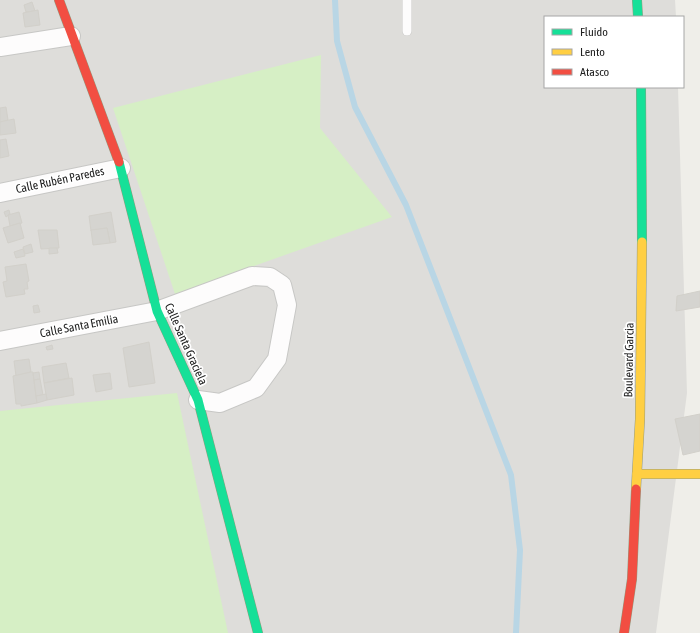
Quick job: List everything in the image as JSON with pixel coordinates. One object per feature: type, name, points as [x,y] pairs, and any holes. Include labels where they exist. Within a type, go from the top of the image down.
[{"type":"street","name":"Calle Santa Graciela","points":[[59,0],[71,36],[121,168],[157,311],[198,400],[258,633]]},
{"type":"street","points":[[638,0],[638,16]]},
{"type":"street","points":[[0,47],[71,36]]},
{"type":"street","name":"Boulevard Garcia","points":[[624,633],[632,579],[640,419],[642,230],[641,88]]},
{"type":"street","name":"Calle Rubén Paredes","points":[[0,193],[121,168]]},
{"type":"street","name":"Calle Santa Emilia","points":[[0,341],[157,311],[252,276],[270,277],[282,285],[287,305],[277,359],[256,388],[220,403],[198,400]]},
{"type":"street","points":[[637,474],[700,474]]},
{"type":"lane","points":[[407,0],[407,31]]},
{"type":"shaded area","points":[[0,0],[675,0],[676,16],[544,16],[544,88],[678,88],[687,393],[656,633],[0,633]]},
{"type":"green space","points":[[321,55],[320,128],[392,217],[175,294],[113,108]]},
{"type":"green space","points":[[177,393],[228,633],[0,633],[0,411]]},
{"type":"building","points":[[32,2],[35,11],[26,12],[24,5]]},
{"type":"building","points":[[38,10],[40,25],[25,27],[23,13]]},
{"type":"building","points":[[6,107],[8,120],[0,122],[0,108]]},
{"type":"building","points":[[14,119],[16,133],[0,135],[0,122]]},
{"type":"building","points":[[6,139],[9,156],[0,158],[0,140]]},
{"type":"building","points":[[9,210],[10,214],[6,217],[4,212]]},
{"type":"building","points":[[19,212],[22,223],[10,226],[8,215]]},
{"type":"building","points":[[111,212],[116,242],[110,243],[107,228],[91,231],[89,216]]},
{"type":"building","points":[[20,223],[24,238],[8,243],[3,228]]},
{"type":"building","points":[[107,228],[110,243],[93,245],[91,230]]},
{"type":"building","points":[[38,230],[57,230],[59,248],[41,249]]},
{"type":"building","points":[[31,244],[33,252],[25,254],[23,247]]},
{"type":"building","points":[[49,248],[57,248],[58,253],[49,254]]},
{"type":"building","points":[[23,249],[25,256],[16,258],[14,252]]},
{"type":"building","points":[[26,264],[29,281],[27,282],[28,289],[24,289],[25,294],[6,297],[3,282],[7,281],[5,267]]},
{"type":"building","points":[[700,291],[700,307],[676,311],[677,296]]},
{"type":"building","points":[[38,305],[40,312],[34,313],[33,306]]},
{"type":"building","points":[[149,342],[155,383],[129,387],[123,348]]},
{"type":"building","points":[[52,345],[53,349],[47,350],[46,347]]},
{"type":"building","points":[[29,359],[31,372],[16,376],[14,361]]},
{"type":"building","points":[[66,363],[69,378],[44,383],[42,367]]},
{"type":"building","points":[[33,372],[37,403],[21,406],[21,404],[16,404],[13,376]]},
{"type":"building","points":[[39,372],[40,379],[34,380],[33,373]]},
{"type":"building","points":[[110,373],[112,389],[96,392],[93,375]]},
{"type":"building","points":[[72,378],[74,395],[47,400],[44,383]]},
{"type":"building","points":[[40,379],[43,395],[36,396],[34,380]]},
{"type":"building","points":[[46,394],[47,400],[37,403],[36,396]]},
{"type":"building","points":[[700,414],[700,451],[683,455],[675,419]]},
{"type":"waterway","points":[[335,0],[337,41],[355,107],[406,205],[511,475],[520,550],[516,633]]},
{"type":"traffic: fast","points":[[637,0],[638,16]]},
{"type":"traffic: fast","points":[[641,88],[642,242]]},
{"type":"traffic: fast","points":[[119,162],[157,311],[198,400],[258,633]]},
{"type":"traffic: slow","points":[[636,489],[640,419],[642,242]]},
{"type":"traffic: slow","points":[[637,474],[700,474]]},
{"type":"traffic: jam","points":[[59,0],[119,162]]},
{"type":"traffic: jam","points":[[624,633],[632,579],[636,489]]}]
